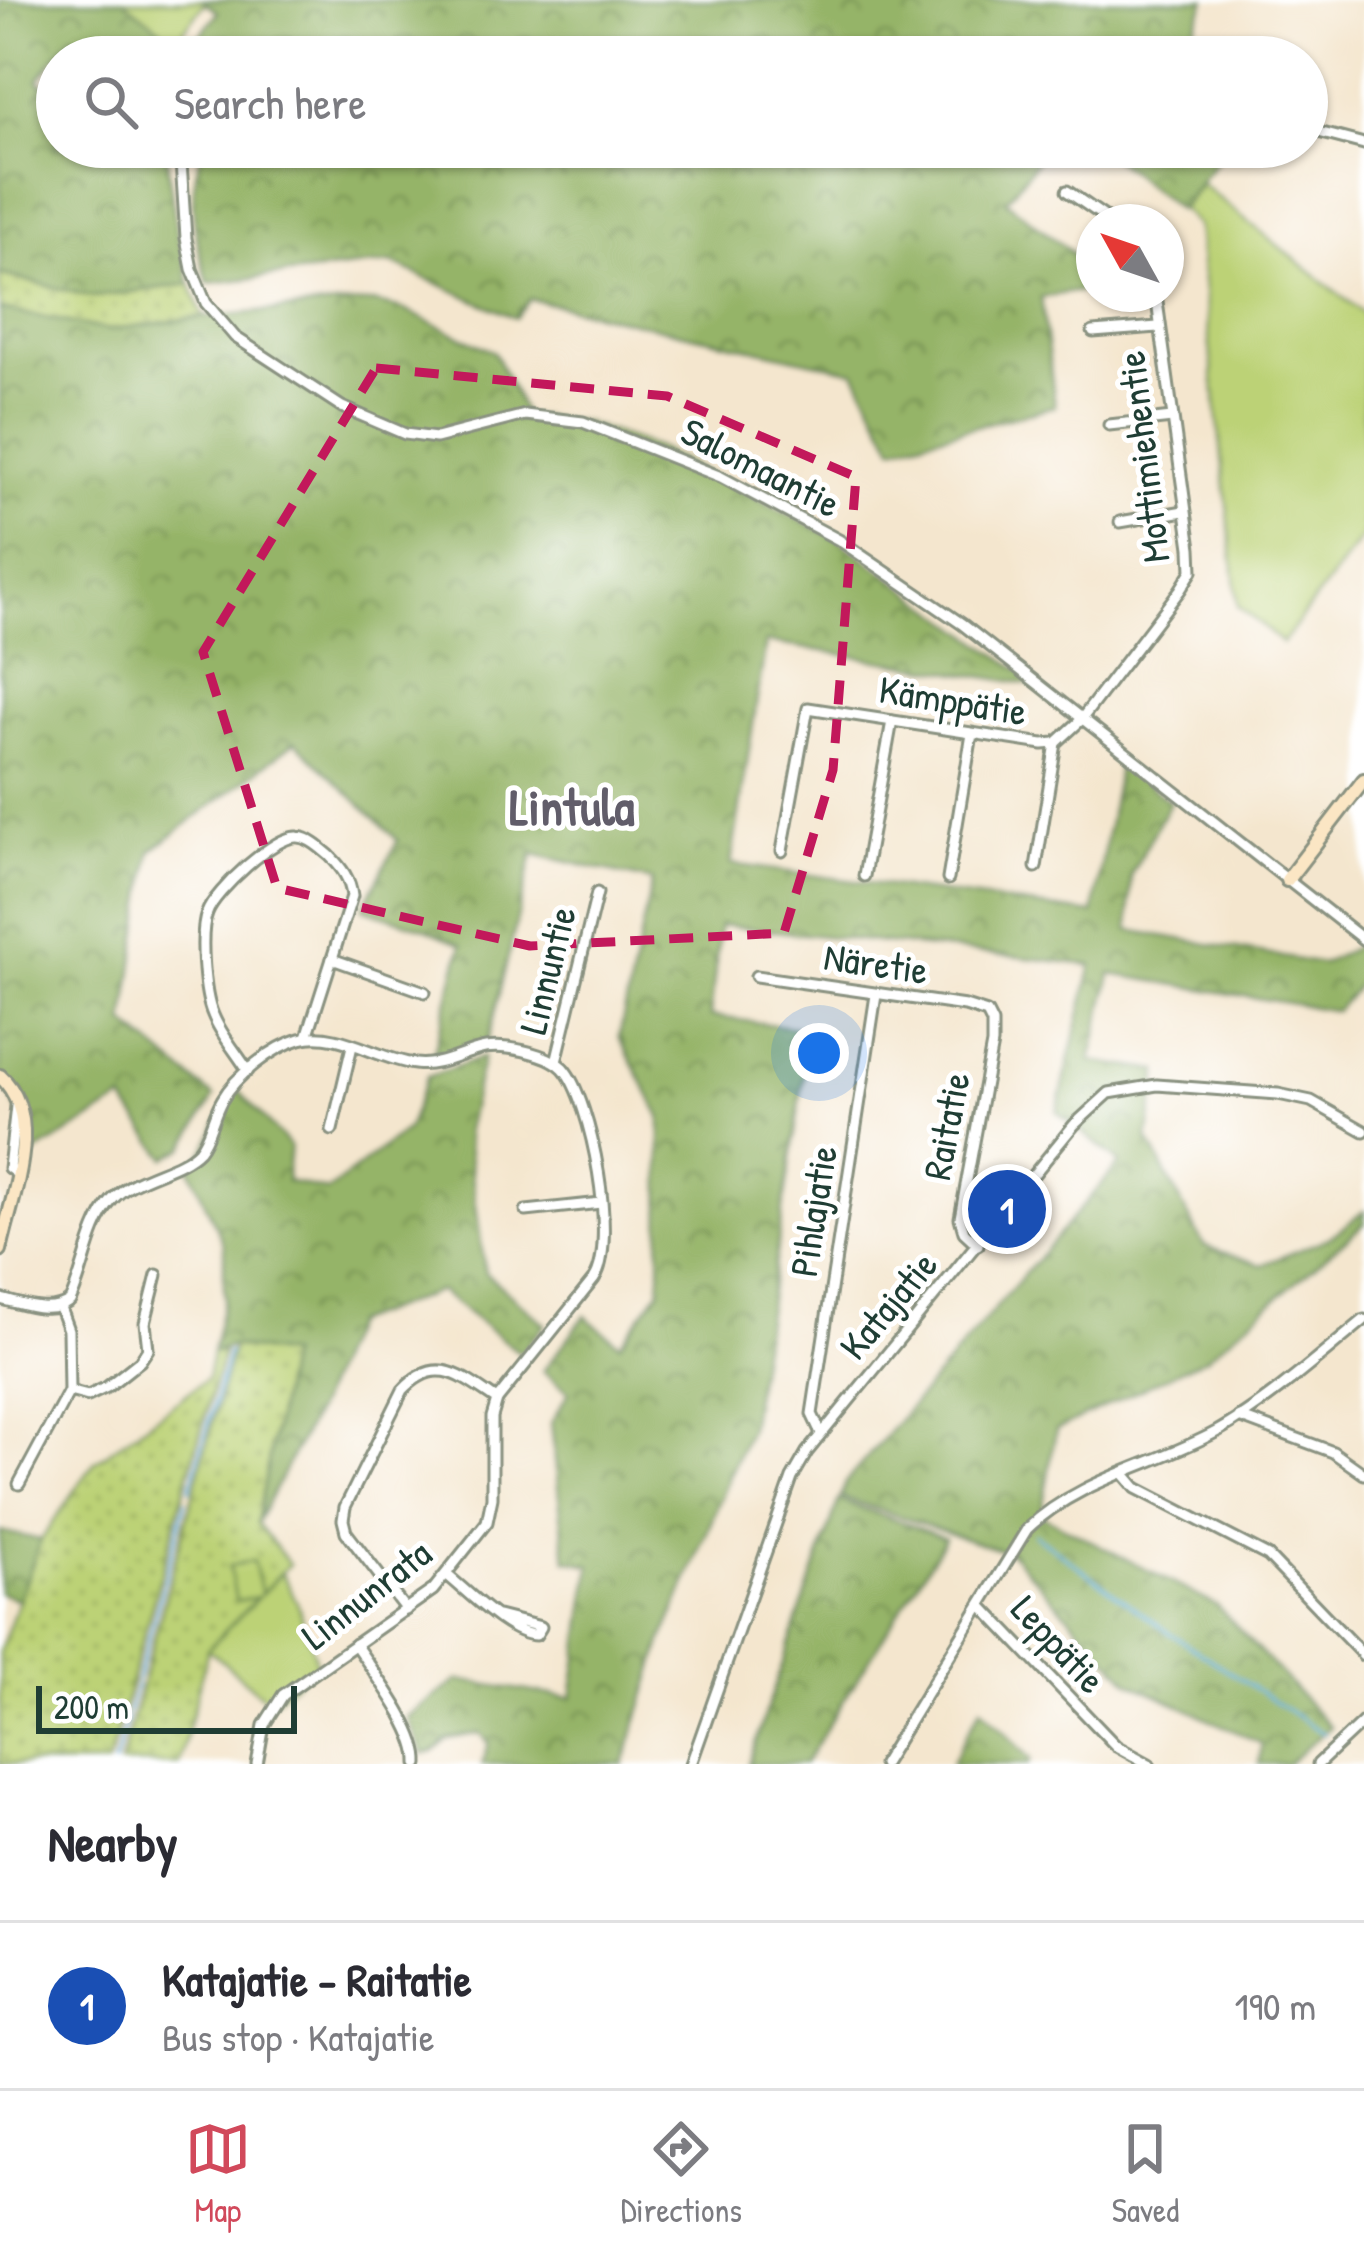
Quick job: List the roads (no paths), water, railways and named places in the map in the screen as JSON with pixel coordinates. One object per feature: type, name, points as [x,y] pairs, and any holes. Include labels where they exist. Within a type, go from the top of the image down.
[{"type":"street","points":[[1328,135],[1364,144]]},
{"type":"street","name":"Salomaantie","points":[[182,168],[186,238],[206,303],[235,337],[342,407],[406,434],[436,439],[524,415],[583,422],[658,449],[839,540],[962,624],[1364,940]]},
{"type":"street","points":[[1067,191],[1086,204]]},
{"type":"street","name":"Mottimiehentie","points":[[1080,721],[1192,571],[1157,312]]},
{"type":"street","points":[[1093,332],[1158,327]]},
{"type":"street","points":[[1109,425],[1172,418]]},
{"type":"street","points":[[1120,522],[1184,512]]},
{"type":"street","name":"Kämppätie","points":[[782,851],[808,708],[1056,743],[1080,721]]},
{"type":"street","points":[[864,876],[892,721]]},
{"type":"street","points":[[948,879],[972,734]]},
{"type":"street","points":[[1036,867],[1056,743]]},
{"type":"street","points":[[1287,880],[1364,780]]},
{"type":"street","points":[[248,1071],[213,1016],[207,995],[204,930],[215,897],[284,838],[296,836],[311,841],[350,882],[352,896],[307,1037]]},
{"type":"street","name":"Linnuntie","points":[[556,1062],[597,893]]},
{"type":"street","points":[[332,959],[425,992]]},
{"type":"street","name":"Näretie","points":[[756,976],[987,1013]]},
{"type":"street","name":"Pihlajatie","points":[[821,1433],[812,1414],[876,995]]},
{"type":"street","name":"Raitatie","points":[[978,1245],[964,1232],[960,1219],[992,1044],[987,1013]]},
{"type":"street","points":[[0,1299],[60,1309],[70,1301],[111,1201],[199,1150],[223,1097],[248,1071],[307,1037],[412,1064],[431,1064],[500,1047],[556,1062],[570,1078],[592,1129],[601,1203],[601,1268],[497,1400],[440,1369],[417,1375],[403,1390],[345,1507],[346,1532],[406,1610]]},
{"type":"street","points":[[332,1130],[352,1046]]},
{"type":"street","points":[[0,1076],[18,1096],[23,1119],[0,1250]]},
{"type":"street","name":"Katajatie","points":[[691,1764],[792,1478],[821,1433],[1064,1136],[1109,1093],[1157,1085],[1278,1094],[1311,1101],[1364,1131]]},
{"type":"street","points":[[16,1174],[9,1168],[18,1096]]},
{"type":"street","points":[[526,1211],[601,1203]]},
{"type":"street","points":[[69,1391],[88,1396],[106,1388],[140,1360],[148,1349],[145,1323],[157,1275]]},
{"type":"street","points":[[20,1484],[69,1391],[68,1330],[60,1309]]},
{"type":"street","points":[[883,1764],[1027,1529],[1041,1516],[1067,1496],[1214,1433],[1362,1324]]},
{"type":"street","name":"Linnunrata","points":[[257,1764],[270,1711],[284,1695],[406,1610],[447,1575],[489,1516],[492,1418],[497,1400]]},
{"type":"street","points":[[1239,1417],[1333,1452],[1364,1474]]},
{"type":"street","points":[[1124,1474],[1136,1488],[1268,1556],[1364,1656]]},
{"type":"street","points":[[447,1575],[498,1616]]},
{"type":"street","name":"Leppätie","points":[[982,1606],[1116,1746],[1150,1764]]},
{"type":"street","points":[[355,1644],[408,1728],[418,1764]]},
{"type":"street","points":[[1318,1764],[1364,1721]]},
{"type":"waterway","points":[[190,1489],[228,1352]]},
{"type":"waterway","points":[[128,1713],[186,1501]]},
{"type":"waterway","points":[[1034,1534],[1167,1631],[1324,1734]]},
{"type":"waterway","points":[[114,1764],[127,1717]]},
{"type":"place","name":"Katajatie - Raitatie","points":[[1007,1209]]},
{"type":"district","name":"Lintula","points":[[572,807]]}]
